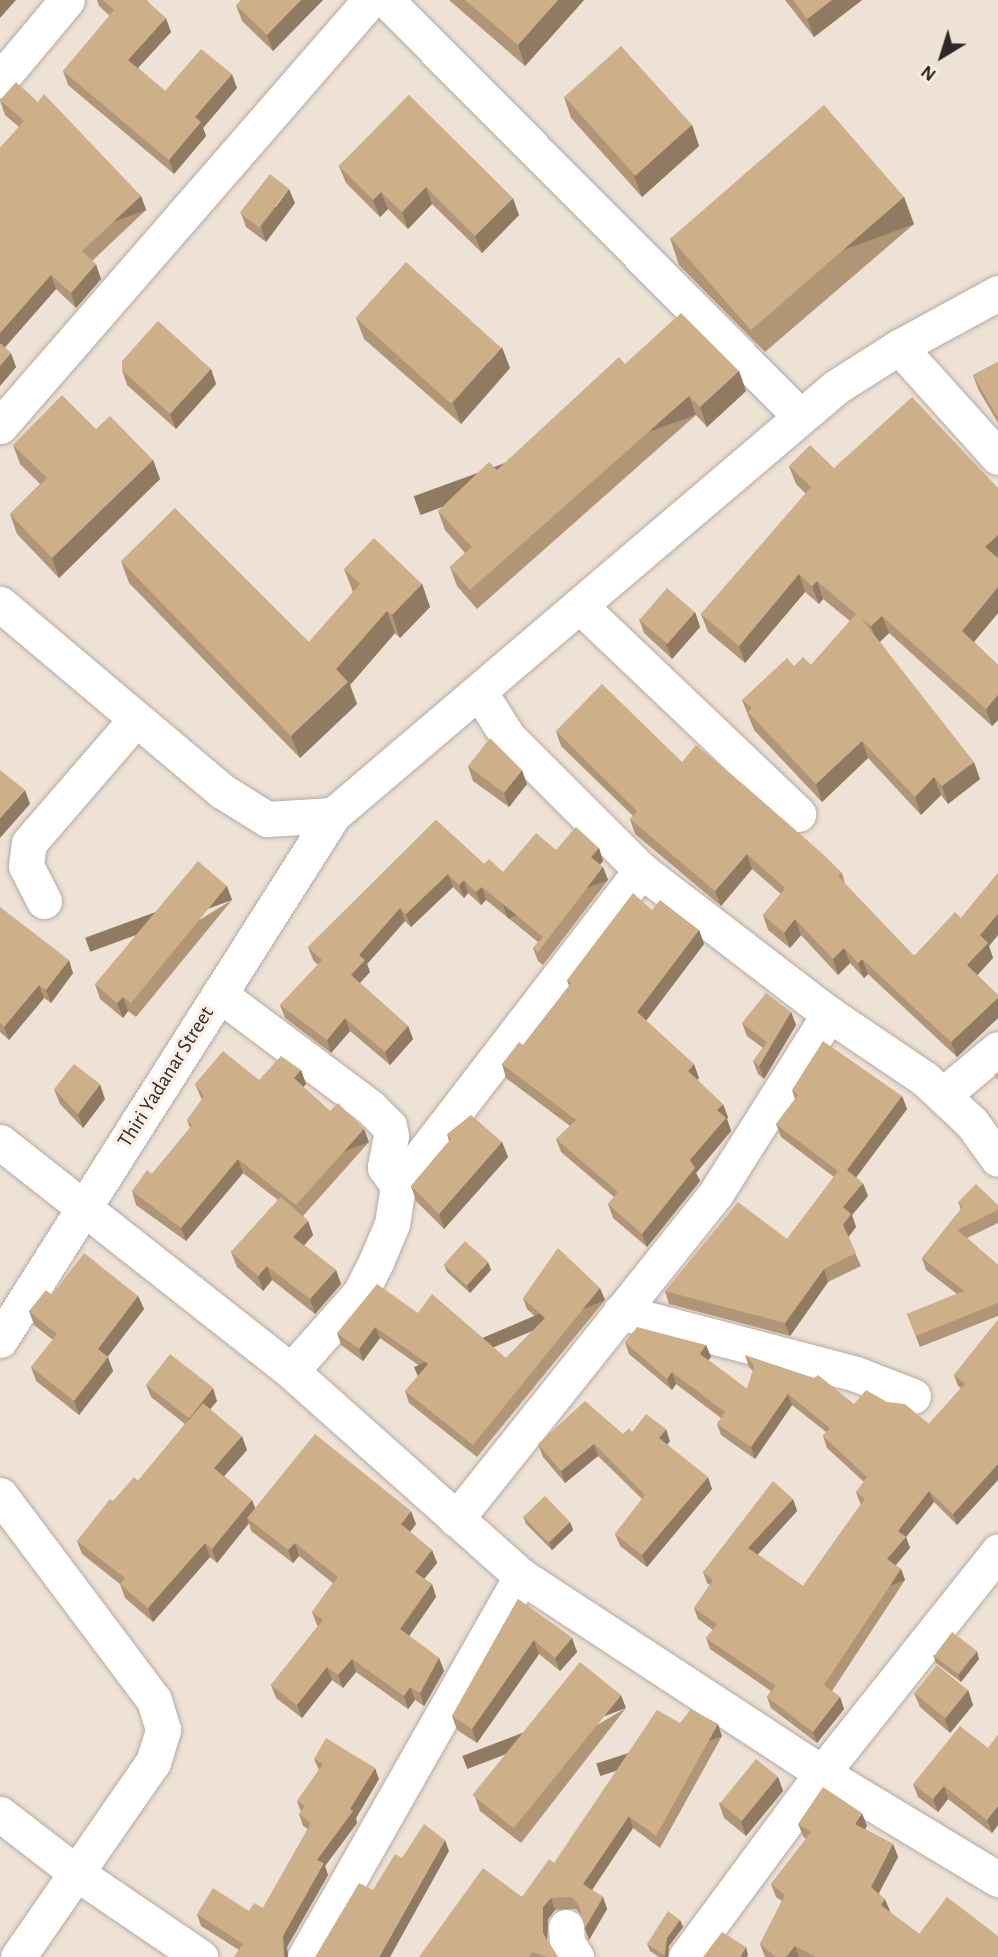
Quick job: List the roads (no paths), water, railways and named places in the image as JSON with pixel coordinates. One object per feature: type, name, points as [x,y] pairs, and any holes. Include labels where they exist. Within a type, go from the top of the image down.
[{"type":"street","points":[[0,80],[67,0]]},
{"type":"street","points":[[0,426],[370,0]]},
{"type":"street","points":[[386,0],[800,416]]},
{"type":"street","name":"Thiri Yadanar Street","points":[[0,1340],[333,815],[581,607],[800,416],[899,346],[998,293]]},
{"type":"street","points":[[899,346],[998,457]]},
{"type":"street","points":[[0,604],[222,791],[267,819],[333,815]]},
{"type":"street","points":[[581,607],[798,814]]},
{"type":"street","points":[[480,693],[508,737],[642,870],[829,1014],[944,1094],[998,1159]]},
{"type":"street","points":[[44,901],[26,866],[29,843],[135,720]]},
{"type":"street","points":[[291,1371],[360,1293],[392,1224],[398,1186],[642,870]]},
{"type":"street","points":[[219,994],[370,1107],[388,1126],[385,1167],[398,1186]]},
{"type":"street","points":[[456,1518],[716,1193],[829,1014]]},
{"type":"street","points":[[944,1094],[998,1049]]},
{"type":"street","points":[[0,1142],[291,1371],[522,1576],[822,1773],[998,1879]]},
{"type":"street","points":[[620,1312],[856,1374],[913,1396]]},
{"type":"street","points":[[0,1495],[154,1700],[163,1730],[153,1762],[18,1957]]},
{"type":"street","points":[[686,1957],[822,1773],[998,1552]]},
{"type":"street","points":[[305,1957],[522,1576]]},
{"type":"street","points":[[0,1814],[78,1874],[200,1957]]}]
